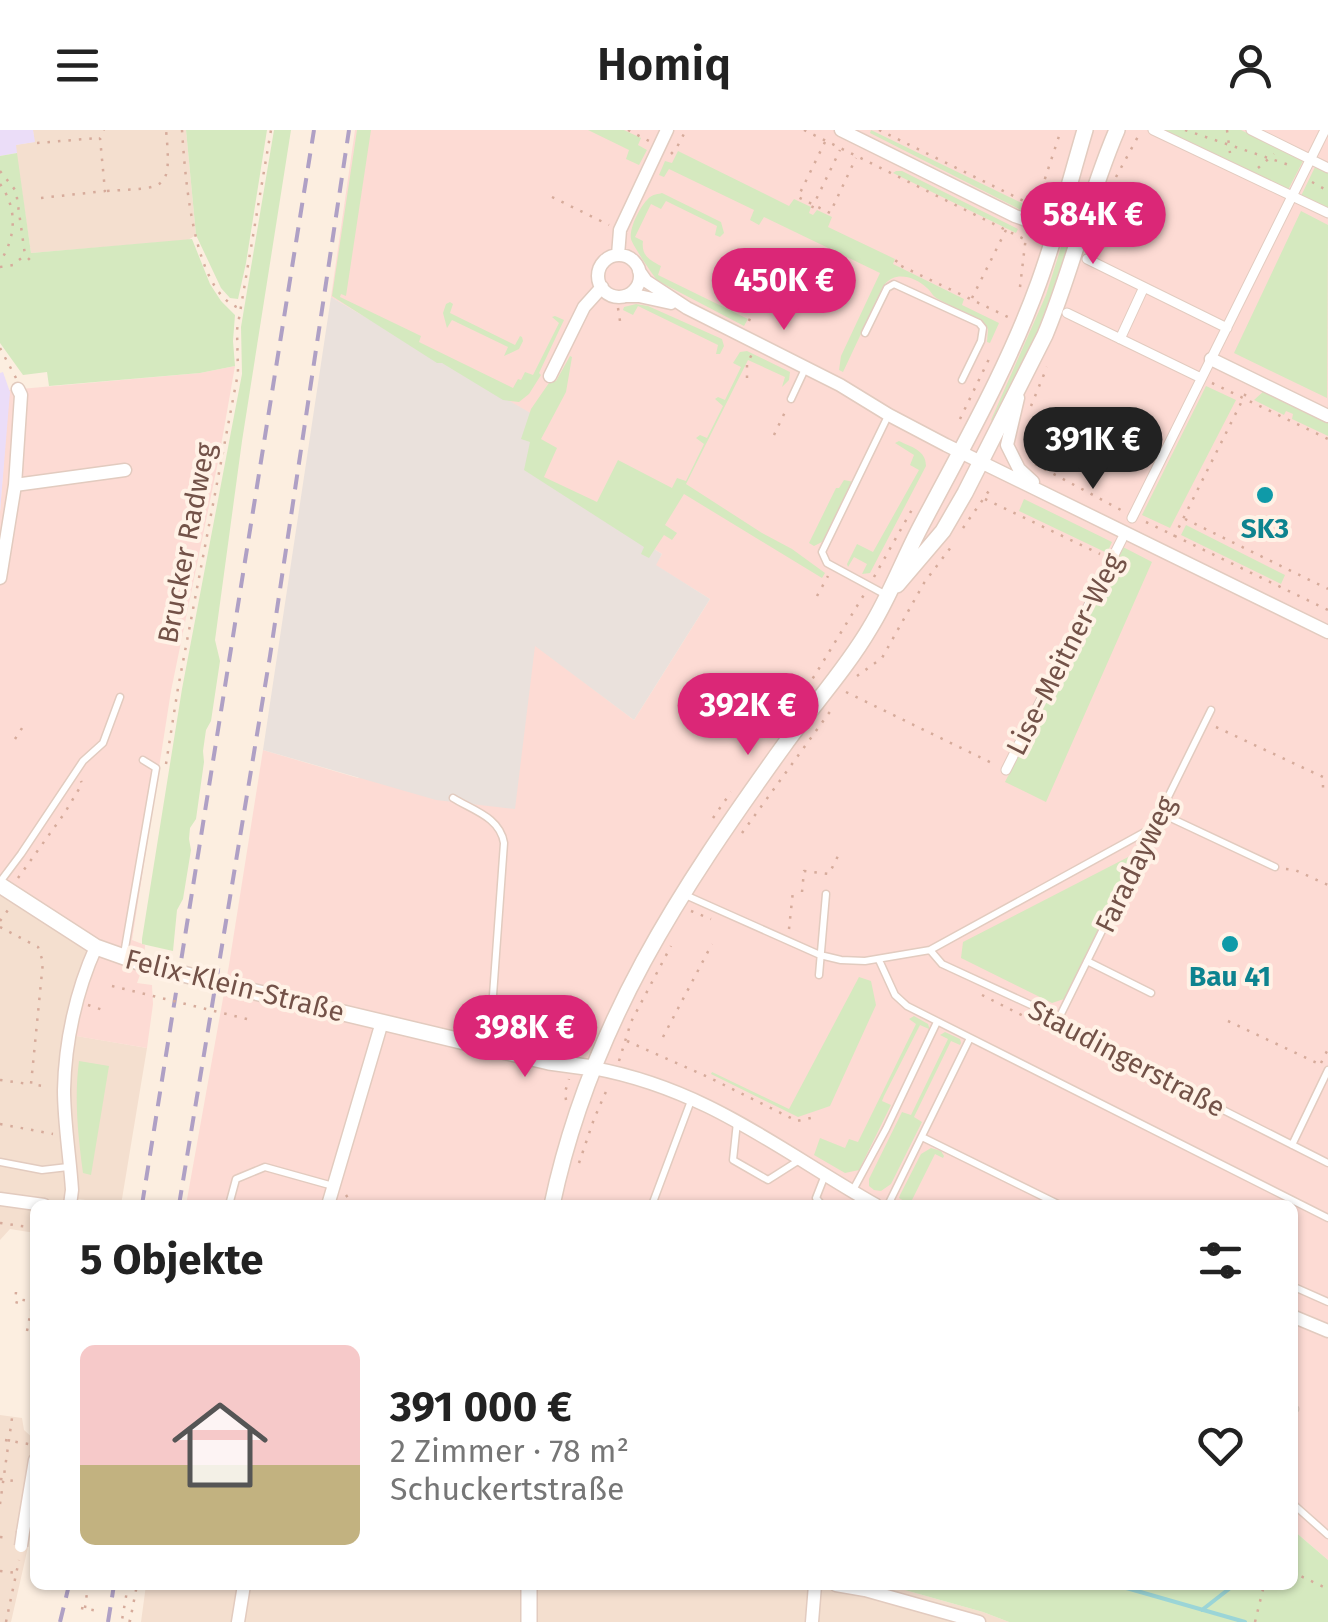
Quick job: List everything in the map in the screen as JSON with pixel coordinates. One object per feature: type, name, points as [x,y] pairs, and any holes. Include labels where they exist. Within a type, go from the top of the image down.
[{"type":"street","points":[[618,255],[620,230],[667,130]]},
{"type":"street","points":[[553,1200],[593,1068],[636,973],[682,893],[785,744],[854,653],[888,596],[954,449],[995,387],[1056,231],[1085,130]]},
{"type":"street","points":[[888,596],[944,530],[1022,383],[1054,315],[1092,190],[1116,130]]},
{"type":"street","points":[[1153,130],[1328,214]]},
{"type":"street","points":[[1251,130],[1328,168]]},
{"type":"street","points":[[1133,517],[1300,173],[1325,130]]},
{"type":"street","points":[[846,131],[1030,223],[1056,231]]},
{"type":"street","points":[[1076,162],[1078,182],[1092,190]]},
{"type":"street","points":[[687,308],[638,296],[611,295],[599,282],[600,268],[607,259],[618,255],[634,261],[646,281],[687,308],[840,385],[954,449],[1328,632]]},
{"type":"street","points":[[1086,259],[1227,328]]},
{"type":"street","points":[[621,296],[630,294],[638,284],[639,271]]},
{"type":"street","points":[[1120,339],[1144,286]]},
{"type":"street","points":[[550,376],[584,307],[602,287]]},
{"type":"street","points":[[1067,313],[1201,378]]},
{"type":"street","points":[[1211,358],[1328,416]]},
{"type":"street","points":[[1022,383],[1006,446],[1019,469],[1042,490]]},
{"type":"street","points":[[0,578],[16,485],[21,395],[18,389]]},
{"type":"street","points":[[16,485],[125,470]]},
{"type":"street","name":"Lise-Meitner-Weg","points":[[1006,770],[1122,539]]},
{"type":"street","name":"Felix-Klein-Straße","points":[[3,886],[96,948],[123,958],[550,1062],[593,1068]]},
{"type":"street","points":[[70,1200],[64,1090],[74,1016],[96,948]]},
{"type":"street","points":[[329,1200],[382,1022]]},
{"type":"street","points":[[593,1068],[692,1097],[802,1158],[867,1200]]},
{"type":"street","points":[[0,1199],[30,1203]]},
{"type":"street","points":[[1298,1321],[1328,1332]]},
{"type":"street","points":[[21,1546],[30,1494]]},
{"type":"street","points":[[238,1622],[243,1590]]},
{"type":"street","points":[[529,1590],[529,1622]]},
{"type":"street","points":[[812,1622],[815,1590]]},
{"type":"street","points":[[865,1590],[979,1622]]},
{"type":"lane","points":[[865,333],[887,288],[894,284],[979,322],[983,328],[981,341],[962,380]]},
{"type":"lane","points":[[790,400],[806,368]]},
{"type":"lane","points":[[888,596],[824,560],[823,548],[889,415]]},
{"type":"lane","points":[[3,886],[76,771],[103,743],[120,697]]},
{"type":"lane","name":"Faradayweg","points":[[1059,1018],[1211,710]]},
{"type":"lane","points":[[123,958],[156,768],[143,760]]},
{"type":"lane","points":[[453,798],[472,806],[503,834],[491,1023],[486,1047]]},
{"type":"lane","points":[[1160,814],[1275,867]]},
{"type":"lane","points":[[682,893],[820,955],[841,960],[880,960],[930,950],[1154,827]]},
{"type":"lane","points":[[819,975],[826,894]]},
{"type":"lane","name":"Staudingerstraße","points":[[930,950],[942,964],[1059,1018],[1067,1032],[1328,1162]]},
{"type":"lane","points":[[880,960],[895,995],[907,1006],[1292,1200]]},
{"type":"lane","points":[[1087,961],[1151,993]]},
{"type":"lane","points":[[852,1192],[938,1022]]},
{"type":"lane","points":[[890,1200],[970,1038]]},
{"type":"lane","points":[[1292,1144],[1324,1067]]},
{"type":"lane","points":[[654,1200],[692,1097]]},
{"type":"lane","points":[[737,1120],[733,1160],[768,1180],[802,1158]]},
{"type":"lane","points":[[922,1137],[1050,1200]]},
{"type":"lane","points":[[0,1162],[42,1170],[70,1166]]},
{"type":"lane","points":[[230,1200],[236,1179],[265,1167],[333,1186]]},
{"type":"lane","points":[[818,1200],[826,1174]]},
{"type":"lane","points":[[1298,1203],[1328,1218]]},
{"type":"lane","points":[[1298,1289],[1328,1302]]},
{"type":"lane","points":[[1298,1508],[1328,1535]]},
{"type":"path","points":[[104,130],[100,138],[105,191]]},
{"type":"path","points":[[41,198],[158,186],[168,176],[170,164],[166,130]]},
{"type":"path","points":[[182,130],[195,240],[222,297],[241,308]]},
{"type":"path","name":"Brucker Radweg","points":[[166,762],[238,374],[237,330],[270,130]]},
{"type":"path","points":[[628,130],[659,146]]},
{"type":"path","points":[[664,160],[676,149],[686,130]]},
{"type":"path","points":[[804,130],[1025,240]]},
{"type":"path","points":[[879,130],[1036,206]]},
{"type":"path","points":[[1020,289],[1025,240],[1061,130]]},
{"type":"path","points":[[1184,130],[1268,158],[1328,191]]},
{"type":"path","points":[[1227,130],[1232,168]]},
{"type":"path","points":[[37,143],[100,138]]},
{"type":"path","points":[[826,141],[798,197],[813,206],[830,212],[857,157]]},
{"type":"path","points":[[1250,176],[1284,147]]},
{"type":"path","points":[[813,206],[840,148]]},
{"type":"path","points":[[102,160],[113,160]]},
{"type":"path","points":[[966,173],[970,166]]},
{"type":"path","points":[[0,171],[16,191],[25,255],[34,264]]},
{"type":"path","points":[[0,184],[9,199],[13,222],[11,240],[0,264],[5,268],[25,255]]},
{"type":"path","points":[[552,197],[620,230]]},
{"type":"path","points":[[971,299],[1006,230]]},
{"type":"path","points":[[896,260],[895,263],[1008,317]]},
{"type":"path","points":[[742,336],[760,290]]},
{"type":"path","points":[[620,321],[621,296]]},
{"type":"path","points":[[747,378],[747,364],[756,344]]},
{"type":"path","points":[[0,348],[18,389]]},
{"type":"path","points":[[954,449],[975,384],[989,360]]},
{"type":"path","points":[[1201,378],[1328,439]]},
{"type":"path","points":[[1174,536],[1244,398]]},
{"type":"path","points":[[774,435],[790,400]]},
{"type":"path","points":[[1031,462],[1133,517],[1328,610]]},
{"type":"path","points":[[984,498],[1112,559]]},
{"type":"path","points":[[1184,518],[1328,589]]},
{"type":"path","points":[[817,596],[834,566]]},
{"type":"path","points":[[174,599],[195,602]]},
{"type":"path","points":[[845,691],[1006,770]]},
{"type":"path","points":[[1206,722],[1322,777],[1324,788]]},
{"type":"path","points":[[15,739],[24,725]]},
{"type":"path","points":[[3,886],[64,814],[82,784],[76,771]]},
{"type":"path","points":[[802,892],[804,871],[829,874],[838,856]]},
{"type":"path","points":[[1275,867],[1295,870],[1328,885]]},
{"type":"path","points":[[788,941],[793,891]]},
{"type":"path","points":[[0,926],[38,947],[43,962],[31,1084]]},
{"type":"path","points":[[664,1037],[712,944]]},
{"type":"path","points":[[112,986],[251,1020]]},
{"type":"path","points":[[1228,1021],[1324,1067]]},
{"type":"path","points":[[626,1041],[797,1121],[816,1120]]},
{"type":"path","points":[[0,1080],[64,1090]]},
{"type":"path","points":[[0,1124],[67,1133]]},
{"type":"path","points":[[0,1223],[30,1227]]},
{"type":"path","points":[[16,1292],[14,1302],[23,1304],[25,1294]]},
{"type":"path","points":[[26,1331],[30,1313]]},
{"type":"path","points":[[0,1504],[12,1418]]},
{"type":"path","points":[[7,1441],[30,1445]]},
{"type":"path","points":[[2,1480],[30,1483]]},
{"type":"path","points":[[6,1622],[21,1546]]},
{"type":"path","points":[[0,1571],[17,1573]]},
{"type":"path","points":[[1298,1575],[1328,1589]]},
{"type":"path","points":[[87,1590],[83,1608],[98,1610]]},
{"type":"path","points":[[127,1590],[122,1620],[130,1622],[136,1590]]},
{"type":"path","points":[[1255,1620],[1263,1590]]},
{"type":"path","points":[[91,1610],[93,1600]]},
{"type":"path","points":[[0,1611],[8,1612]]},
{"type":"shaded area","points":[[0,130],[33,130],[35,142],[16,145],[17,153],[0,156]]},
{"type":"shaded area","points":[[33,130],[186,130],[196,235],[188,240],[31,253],[15,145],[34,142]]},
{"type":"shaded area","points":[[355,130],[1328,130],[1328,1560],[1298,1534],[1298,1200],[187,1200],[263,750],[358,778],[535,645],[634,720],[710,599],[655,565],[662,554],[529,470],[538,418],[331,297]]},
{"type":"shaded area","points":[[331,297],[539,418],[529,470],[662,554],[656,565],[710,599],[634,720],[535,646],[515,809],[436,800],[263,750]]},
{"type":"shaded area","points":[[235,366],[171,691],[132,940],[145,945],[137,983],[152,985],[147,1048],[70,1035],[98,947],[0,884],[0,512],[9,390],[200,373]]},
{"type":"shaded area","points":[[3,372],[10,392],[0,512],[0,373]]},
{"type":"shaded area","points":[[0,884],[98,947],[71,1035],[147,1048],[122,1200],[30,1200],[30,1232],[10,1229],[0,1240]]},
{"type":"shaded area","points":[[0,1415],[22,1418],[24,1430],[30,1435],[30,1533],[11,1622],[0,1622]]},
{"type":"shaded area","points":[[145,1590],[905,1590],[1009,1622],[141,1622]]},
{"type":"green space","points":[[186,130],[267,130],[238,299],[230,298],[221,288],[196,235]]},
{"type":"green space","points":[[274,130],[291,130],[215,640],[220,661],[173,951],[142,944],[142,939],[182,689],[242,374],[241,327]]},
{"type":"green space","points":[[357,130],[371,130],[346,296],[340,297],[421,336],[419,342],[513,388],[525,372],[533,375],[559,323],[552,317],[564,320],[541,375],[519,402],[503,400],[437,363],[332,296]]},
{"type":"green space","points":[[588,130],[624,130],[641,138],[638,145],[647,150],[639,165],[626,159],[629,150]]},
{"type":"green space","points":[[871,130],[1026,205],[1023,211],[870,133]]},
{"type":"green space","points":[[1163,130],[1241,130],[1303,161],[1288,190]]},
{"type":"green space","points":[[678,151],[789,206],[794,199],[811,207],[809,213],[813,215],[817,210],[832,217],[828,227],[895,259],[893,264],[964,299],[962,305],[999,323],[990,343],[982,320],[936,298],[916,280],[899,277],[884,285],[843,372],[839,370],[841,356],[880,273],[764,217],[759,225],[750,220],[754,210],[669,169],[664,177],[659,175],[665,161],[672,163]]},
{"type":"green space","points":[[17,153],[31,253],[192,239],[210,284],[235,315],[235,366],[200,373],[49,386],[47,372],[23,375],[0,343],[0,156]]},
{"type":"green space","points":[[1315,167],[1328,173],[1328,210],[1301,196]]},
{"type":"green space","points":[[896,171],[1018,229],[1016,233],[893,173]]},
{"type":"green space","points":[[662,193],[721,222],[724,233],[720,237],[715,235],[717,226],[666,201],[661,209],[651,204],[635,237],[643,241],[645,254],[661,266],[658,275],[748,319],[744,326],[658,281],[639,253],[631,239],[633,224],[649,198]]},
{"type":"green space","points":[[1078,193],[1083,198],[1055,284],[1022,369],[995,423],[991,420],[1046,295]]},
{"type":"green space","points":[[1301,211],[1328,225],[1327,398],[1234,353]]},
{"type":"green space","points":[[450,302],[450,313],[515,345],[522,337],[519,349],[504,356],[508,347],[452,320],[447,328],[443,313]]},
{"type":"green space","points":[[636,304],[722,339],[720,354],[716,354],[718,345],[638,306],[633,315],[623,310]]},
{"type":"green space","points":[[747,351],[790,372],[789,380],[782,387],[785,377],[748,360],[686,484],[792,549],[825,573],[822,578],[684,494],[665,525],[677,533],[672,540],[664,535],[649,558],[641,554],[644,547],[524,470],[530,442],[521,439],[531,409],[551,380],[556,381],[570,356],[566,392],[541,439],[557,448],[544,477],[597,502],[618,460],[672,488],[677,478],[686,481],[704,444],[696,438],[707,438],[723,406],[715,399],[725,400],[741,367],[733,363],[740,352]]},
{"type":"green space","points":[[1206,386],[1236,400],[1170,528],[1142,515]]},
{"type":"green space","points":[[1265,390],[1328,420],[1328,436],[1292,419],[1293,414],[1286,411],[1284,415],[1254,400]]},
{"type":"green space","points":[[899,441],[921,453],[926,466],[870,573],[862,574],[867,564],[854,557],[848,567],[847,564],[857,544],[873,552],[919,470],[910,465],[914,455],[895,443]]},
{"type":"green space","points":[[844,480],[854,482],[822,542],[814,546],[809,543],[836,488]]},
{"type":"green space","points":[[1024,499],[1112,542],[1107,553],[1019,511]]},
{"type":"green space","points":[[1186,525],[1285,575],[1281,584],[1181,535]]},
{"type":"green space","points":[[1123,547],[1152,562],[1046,802],[1005,782]]},
{"type":"green space","points":[[1136,853],[1064,999],[1052,1003],[961,958],[963,942]]},
{"type":"green space","points":[[859,977],[871,981],[876,1005],[830,1106],[798,1117],[711,1074],[789,1109]]},
{"type":"green space","points":[[914,1016],[928,1024],[929,1029],[920,1025],[884,1096],[882,1101],[891,1105],[859,1170],[845,1173],[814,1155],[820,1138],[845,1148],[849,1139],[858,1142],[916,1024],[909,1019]]},
{"type":"green space","points":[[945,1032],[961,1043],[951,1041],[914,1117],[922,1122],[891,1184],[881,1191],[874,1190],[869,1179],[902,1112],[911,1115],[948,1039],[940,1035]]},
{"type":"green space","points":[[79,1061],[109,1066],[91,1175],[83,1173],[80,1145]]},
{"type":"green space","points":[[931,1148],[944,1156],[935,1154],[912,1200],[902,1200],[900,1195],[921,1154]]},
{"type":"green space","points":[[1298,1534],[1328,1560],[1328,1622],[1009,1622],[905,1590],[1298,1590]]},
{"type":"waterway","points":[[1133,1590],[1245,1622]]},
{"type":"waterway","points":[[1202,1610],[1228,1590]]},
{"type":"railway","points":[[143,1200],[314,130]]},
{"type":"railway","points":[[180,1200],[270,656],[349,130]]},
{"type":"railway","points":[[60,1622],[68,1590]]},
{"type":"railway","points":[[108,1622],[113,1590]]},
{"type":"place","name":"SK3","points":[[1265,495]]},
{"type":"place","name":"Bau 41","points":[[1230,944]]}]
